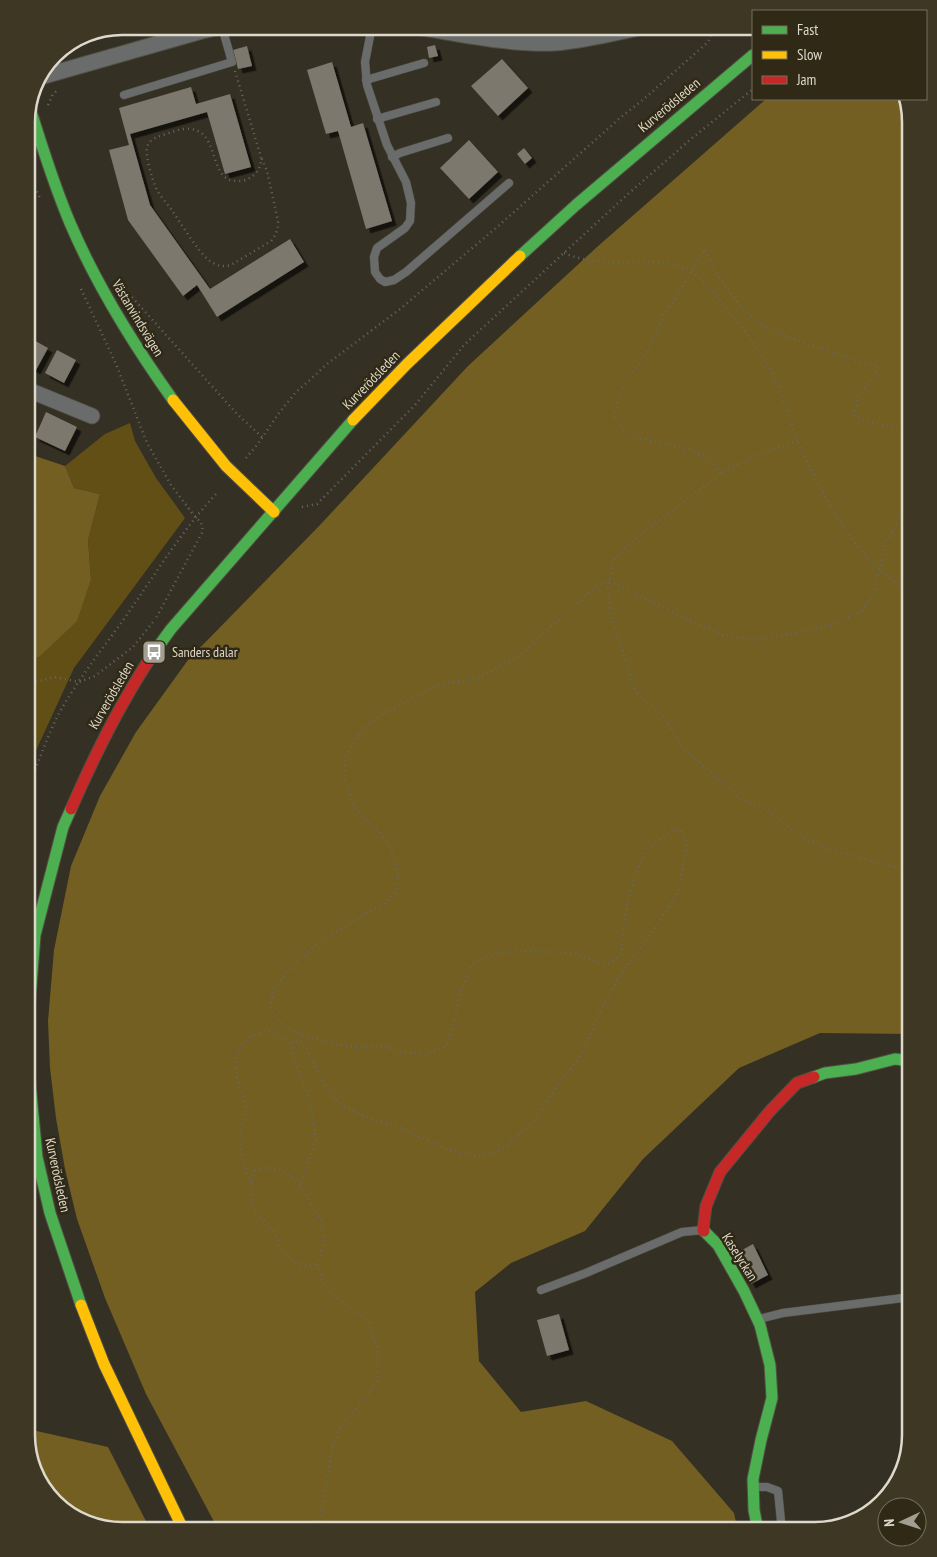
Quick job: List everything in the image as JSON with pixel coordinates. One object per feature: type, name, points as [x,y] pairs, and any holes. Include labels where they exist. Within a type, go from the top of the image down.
[{"type":"main road","name":"Kurverödsleden","points":[[35,935],[63,827],[93,759],[129,690],[171,629],[274,512],[340,433],[407,364],[576,205],[648,142],[752,56]]},
{"type":"main road","name":"Västanvindsvägen","points":[[35,124],[49,167],[77,239],[103,291],[164,388],[221,461],[274,512]]},
{"type":"main road","name":"Kaselyckan","points":[[756,1522],[754,1510],[754,1479],[761,1440],[772,1398],[770,1365],[760,1326],[744,1291],[718,1245],[703,1230],[706,1206],[720,1172],[770,1111],[797,1083],[825,1073],[856,1069],[895,1059],[902,1060]]},
{"type":"main road","name":"Kurverödsleden","points":[[35,1136],[37,1157],[50,1213],[104,1364],[180,1522]]},
{"type":"street","points":[[50,74],[175,35]]},
{"type":"street","points":[[469,35],[538,43],[581,40],[605,35]]},
{"type":"street","points":[[35,393],[92,416]]},
{"type":"lane","points":[[124,95],[232,62],[226,35]]},
{"type":"lane","points":[[370,35],[365,62],[367,85],[392,157],[400,167],[406,182],[411,203],[410,221],[405,228],[377,248],[374,257],[375,272],[380,279],[385,282],[394,280],[406,272],[509,183]]},
{"type":"lane","points":[[366,80],[424,63]]},
{"type":"lane","points":[[378,119],[436,102]]},
{"type":"lane","points":[[392,157],[448,138]]},
{"type":"lane","points":[[541,1290],[682,1232],[703,1230]]},
{"type":"lane","points":[[757,1320],[783,1313],[902,1298]]},
{"type":"lane","points":[[754,1487],[768,1486],[778,1491],[781,1522]]},
{"type":"path","points":[[246,458],[278,413],[296,392],[327,364],[400,309],[496,228],[708,42],[711,35]]},
{"type":"path","points":[[232,62],[267,172],[278,221],[278,229],[276,236],[271,241],[231,265],[217,265],[205,256],[156,188],[147,160],[147,146],[156,137],[183,129],[198,131],[205,136],[210,144],[218,169],[222,175],[235,182],[243,181],[256,173],[260,166],[261,157]]},
{"type":"path","points":[[300,507],[317,504],[415,404],[465,344],[691,139],[752,89]]},
{"type":"path","points":[[48,106],[53,94],[58,90]]},
{"type":"path","points":[[35,188],[42,202]]},
{"type":"path","points":[[721,474],[713,461],[691,450],[640,440],[624,430],[614,416],[619,396],[628,377],[642,361],[664,314],[705,249],[715,272],[739,304],[759,324],[823,350],[863,363],[878,365],[876,374],[858,396],[854,415],[862,420],[879,425],[902,427]]},
{"type":"path","points":[[564,253],[579,259],[674,264],[691,271],[705,283],[743,329],[770,369],[798,441],[816,480],[844,528],[864,555],[880,571],[902,586]]},
{"type":"path","points":[[35,681],[54,676],[79,682],[96,676],[133,647],[157,616],[203,531],[201,522],[171,485],[147,443],[116,364],[79,283]]},
{"type":"path","points":[[122,286],[237,414],[262,437]]},
{"type":"path","points":[[798,441],[753,457],[721,474],[635,539],[613,561],[608,590],[609,605],[615,629],[627,662],[632,685],[642,699],[657,710],[666,720],[682,747],[741,799],[763,807],[804,838],[841,853],[894,867],[902,867]]},
{"type":"path","points":[[35,769],[56,720],[79,682],[196,518],[216,494]]},
{"type":"path","points":[[291,1044],[299,1040],[303,1045],[324,1084],[338,1103],[366,1117],[400,1127],[446,1149],[478,1157],[502,1149],[532,1123],[581,1055],[603,1006],[619,977],[658,924],[679,890],[687,844],[681,831],[672,830],[649,850],[635,874],[623,926],[621,954],[610,963],[599,963],[576,953],[525,951],[497,953],[472,964],[458,996],[454,1024],[446,1046],[425,1054],[400,1052],[384,1046],[362,1048],[339,1045],[306,1037],[283,1026],[270,1009],[273,990],[293,966],[320,941],[384,903],[397,890],[398,870],[391,849],[380,833],[354,807],[344,778],[345,759],[359,733],[378,716],[438,686],[478,678],[519,656],[596,586],[610,581],[723,635],[754,640],[788,636],[832,624],[862,611],[873,595],[886,543],[902,514]]},
{"type":"path","points":[[251,1183],[244,1168],[240,1147],[242,1124],[248,1112],[239,1086],[236,1070],[237,1053],[246,1039],[271,1030],[291,1044],[308,1096],[316,1139],[300,1185]]},
{"type":"path","points":[[318,1264],[304,1266],[290,1260],[280,1248],[274,1231],[256,1214],[251,1197],[251,1183],[255,1171],[265,1167],[279,1169],[290,1175],[300,1185],[321,1220],[324,1240],[318,1264],[321,1278],[332,1295],[361,1315],[369,1324],[378,1351],[378,1380],[366,1398],[342,1424],[333,1444],[319,1522]]},
{"type":"shaded area","points":[[765,100],[899,100],[902,122],[902,1034],[820,1033],[739,1068],[643,1159],[585,1231],[511,1263],[475,1292],[479,1361],[521,1412],[586,1401],[672,1441],[734,1513],[736,1522],[214,1522],[146,1394],[105,1298],[77,1219],[65,1169],[50,1068],[48,1021],[54,950],[71,866],[100,796],[136,732],[188,660],[320,525],[468,366],[597,247]]},
{"type":"shaded area","points":[[130,423],[135,441],[156,478],[185,518],[74,668],[35,752],[35,657],[39,657],[91,579],[88,540],[100,494],[74,488],[65,466],[105,434]]},
{"type":"shaded area","points":[[35,456],[65,466],[74,488],[100,494],[88,540],[91,579],[77,621],[39,657],[35,657]]},
{"type":"shaded area","points":[[35,1431],[108,1447],[146,1522],[105,1520],[83,1513],[65,1500],[44,1474],[37,1452]]},
{"type":"building","points":[[435,45],[438,56],[429,58],[427,47]]},
{"type":"building","points":[[247,46],[252,66],[238,69],[233,50]]},
{"type":"building","points":[[502,59],[528,88],[498,116],[471,86]]},
{"type":"building","points":[[332,62],[351,127],[363,123],[392,221],[366,229],[338,131],[326,134],[307,70]]},
{"type":"building","points":[[191,87],[196,104],[230,94],[251,167],[225,174],[207,112],[130,134],[150,205],[210,289],[290,239],[304,262],[217,317],[197,285],[183,296],[128,220],[109,150],[129,145],[119,108]]},
{"type":"building","points":[[469,140],[498,172],[469,199],[440,168]]},
{"type":"building","points":[[524,148],[532,158],[525,164],[517,154]]},
{"type":"building","points":[[35,341],[48,348],[35,369]]},
{"type":"building","points":[[57,350],[76,360],[64,383],[45,373]]},
{"type":"building","points":[[46,412],[77,427],[65,451],[35,437]]},
{"type":"building","points":[[753,1244],[768,1275],[751,1284],[735,1254]]},
{"type":"building","points":[[559,1314],[569,1350],[547,1356],[537,1320]]},
{"type":"traffic: fast","points":[[520,256],[576,205],[752,56]]},
{"type":"traffic: fast","points":[[35,124],[70,223],[92,269],[144,358],[173,400]]},
{"type":"traffic: fast","points":[[155,651],[171,629],[353,420]]},
{"type":"traffic: fast","points":[[35,935],[63,827],[71,809]]},
{"type":"traffic: fast","points":[[814,1077],[825,1073],[856,1069],[895,1059],[902,1060]]},
{"type":"traffic: fast","points":[[35,1136],[37,1157],[50,1213],[81,1305]]},
{"type":"traffic: fast","points":[[704,1231],[718,1245],[744,1291],[760,1325],[770,1365],[772,1398],[753,1479],[756,1522]]},
{"type":"traffic: slow","points":[[353,420],[407,364],[520,256]]},
{"type":"traffic: slow","points":[[173,400],[226,466],[274,512]]},
{"type":"traffic: slow","points":[[81,1305],[104,1364],[180,1522]]},
{"type":"traffic: jam","points":[[71,809],[109,728],[155,651]]},
{"type":"traffic: jam","points":[[704,1231],[706,1206],[720,1172],[770,1111],[797,1083],[814,1077]]},
{"type":"place","name":"Sanders dalar","points":[[154,652]]}]
